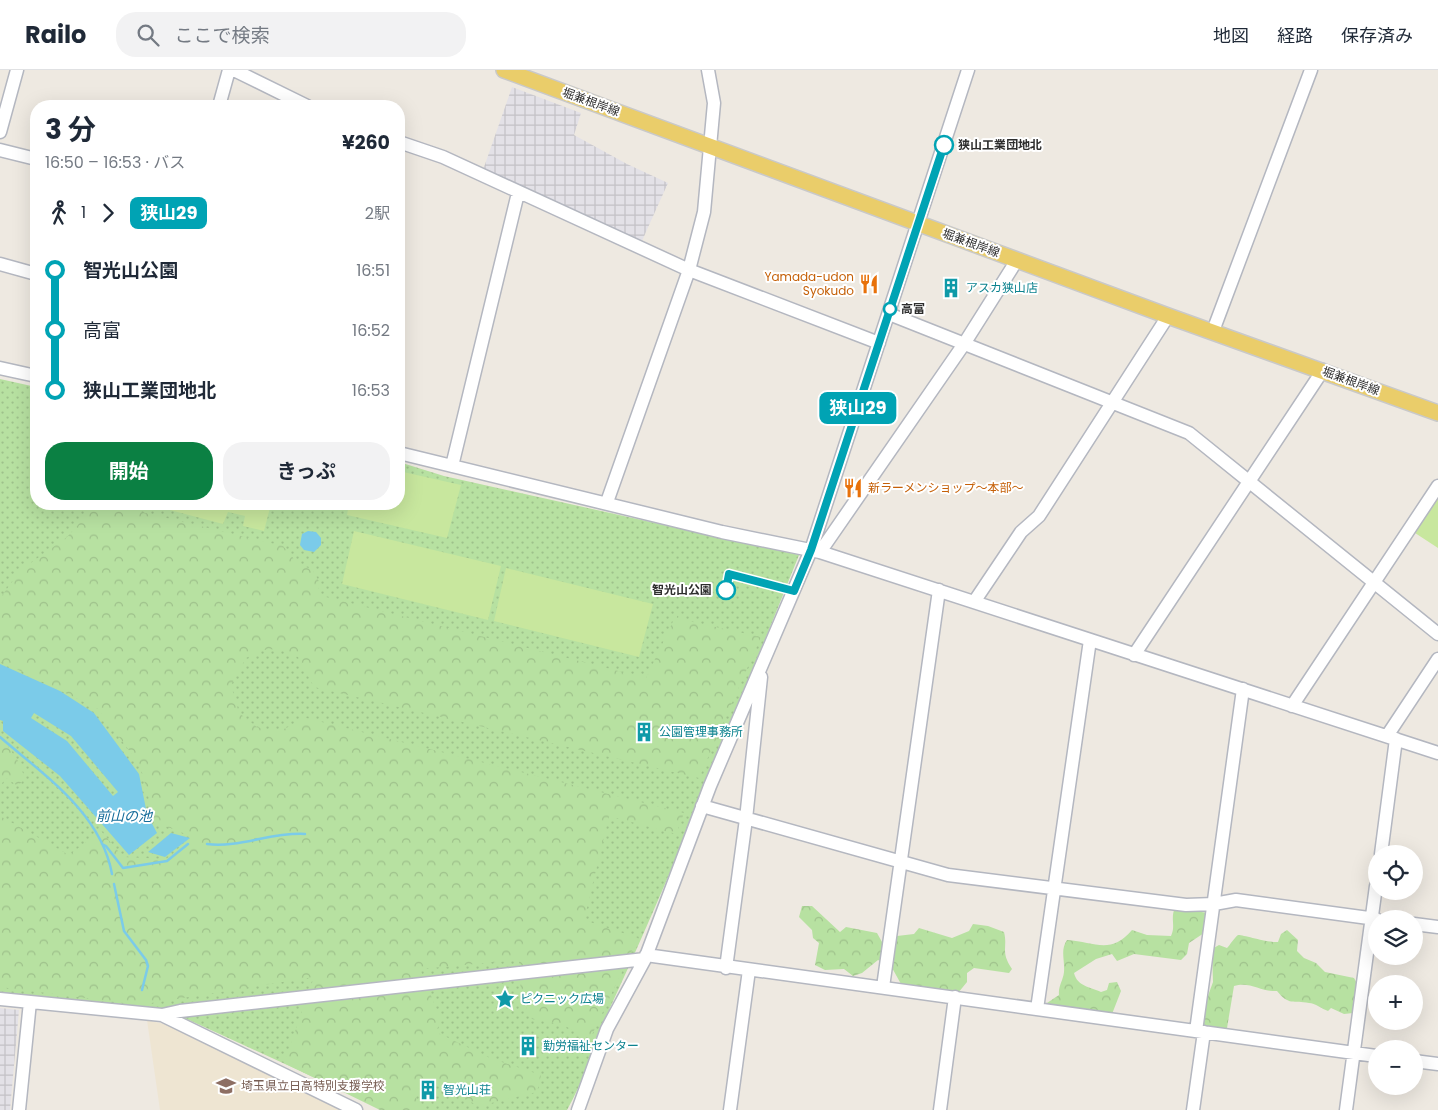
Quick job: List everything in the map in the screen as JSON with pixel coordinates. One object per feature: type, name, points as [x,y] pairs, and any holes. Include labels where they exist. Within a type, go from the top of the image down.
[{"type":"main road","name":"堀兼根岸線","points":[[504,70],[1168,316],[1323,370],[1438,413]]},
{"type":"street","points":[[0,132],[17,70]]},
{"type":"street","points":[[221,100],[230,70]]},
{"type":"street","points":[[234,70],[295,100]]},
{"type":"street","points":[[607,502],[689,270],[704,212],[714,102],[708,70]]},
{"type":"street","points":[[578,1110],[607,1029],[646,957],[702,806],[763,664],[816,551],[879,343],[968,70]]},
{"type":"street","points":[[1213,331],[1311,70]]},
{"type":"street","points":[[405,144],[443,157],[689,270],[879,343]]},
{"type":"street","points":[[0,150],[30,158]]},
{"type":"street","points":[[452,466],[518,193]]},
{"type":"street","points":[[816,551],[964,344],[1017,260]]},
{"type":"street","points":[[0,264],[30,272]]},
{"type":"street","points":[[889,314],[1189,433],[1438,634]]},
{"type":"street","points":[[974,602],[1021,532],[1039,516],[1168,316]]},
{"type":"street","points":[[0,368],[30,375]]},
{"type":"street","points":[[1134,655],[1323,370]]},
{"type":"street","points":[[405,454],[607,502],[722,532],[816,551],[1438,753]]},
{"type":"street","points":[[1292,706],[1438,486]]},
{"type":"street","points":[[883,987],[939,590]]},
{"type":"street","points":[[1038,1009],[1090,640]]},
{"type":"street","points":[[1381,845],[1392,738],[1438,659]]},
{"type":"street","points":[[726,968],[746,819],[763,664]]},
{"type":"street","points":[[1193,1110],[1214,904],[1243,690]]},
{"type":"street","points":[[702,806],[948,875],[1186,905],[1214,904],[1236,900],[1368,918]]},
{"type":"street","points":[[1423,925],[1438,927]]},
{"type":"street","points":[[0,999],[162,1015],[180,1011],[646,957],[883,987],[1368,1055]]},
{"type":"street","points":[[1346,1110],[1368,959]]},
{"type":"street","points":[[730,1110],[749,970]]},
{"type":"street","points":[[940,1110],[955,997]]},
{"type":"street","points":[[19,1110],[30,1002]]},
{"type":"street","points":[[162,1015],[356,1110]]},
{"type":"street","points":[[1423,1062],[1438,1064]]},
{"type":"shaded area","points":[[512,87],[581,113],[574,135],[627,164],[668,183],[641,243],[483,170]]},
{"type":"shaded area","points":[[0,1008],[19,1010],[10,1110],[0,1110]]},
{"type":"shaded area","name":"埼玉県立日高特別支援学校","points":[[147,1020],[177,1027],[345,1110],[160,1110]]},
{"type":"green space","name":"智光山公園","points":[[0,379],[30,386],[30,510],[405,510],[405,464],[444,476],[799,555],[686,834],[567,1110],[385,1110],[189,1020],[0,997]]},
{"type":"green space","points":[[405,472],[461,485],[447,538],[347,515],[348,510],[405,510]]},
{"type":"green space","points":[[1438,491],[1438,548],[1412,531]]},
{"type":"green space","name":"智光山公園","points":[[92,510],[133,510],[283,546],[299,565],[312,569],[321,585],[314,594],[646,678],[676,615],[684,620],[761,637],[699,778],[314,687],[298,657],[278,649],[262,650],[246,658],[231,685],[239,713],[257,727],[278,732],[302,717],[684,813],[676,834],[609,816],[584,920],[638,938],[590,1039],[563,1025],[532,1019],[521,997],[519,960],[420,969],[441,1020],[436,1032],[490,1058],[541,1075],[537,1092],[479,1106],[422,1078],[416,1098],[423,1110],[380,1110],[284,1063],[314,977],[139,1005],[0,987],[0,816],[69,855],[101,831],[123,857],[166,859],[193,837],[155,822],[140,765],[98,709],[0,661],[0,598],[21,570],[67,537]]},
{"type":"green space","points":[[170,510],[269,510],[264,531],[243,526],[245,516],[228,512],[223,524]]},
{"type":"green space","points":[[354,531],[501,566],[488,620],[342,584]]},
{"type":"green space","points":[[506,568],[653,604],[639,657],[494,621]]},
{"type":"green space","points":[[0,735],[18,761],[25,778],[18,786],[6,778],[0,786]]},
{"type":"green space","points":[[802,906],[812,906],[840,932],[846,927],[877,933],[882,942],[890,948],[894,945],[897,936],[914,934],[919,928],[952,938],[969,931],[973,924],[988,926],[1004,932],[1005,954],[1012,969],[1009,973],[974,968],[967,973],[967,982],[958,993],[901,984],[891,966],[878,960],[862,973],[853,976],[844,969],[825,970],[815,965],[819,943],[813,938],[812,930],[799,917]]},
{"type":"green space","points":[[1175,908],[1208,913],[1204,933],[1189,943],[1187,954],[1181,960],[1134,954],[1117,961],[1112,954],[1096,959],[1074,973],[1078,981],[1101,992],[1107,990],[1109,983],[1117,982],[1121,991],[1112,1014],[1050,1008],[1047,1003],[1059,995],[1064,972],[1064,948],[1067,940],[1110,945],[1124,938],[1132,930],[1147,935],[1171,936]]},
{"type":"green space","points":[[1287,930],[1298,940],[1297,951],[1304,958],[1316,963],[1325,972],[1354,978],[1359,987],[1353,1013],[1344,1014],[1331,1008],[1328,1011],[1311,1003],[1288,1001],[1277,991],[1240,985],[1234,986],[1227,1028],[1223,1031],[1202,1025],[1205,1004],[1213,982],[1212,949],[1219,945],[1227,948],[1238,935],[1278,942],[1281,934]]},
{"type":"water","points":[[308,531],[316,532],[321,538],[321,545],[314,552],[304,550],[300,545],[302,534]]},
{"type":"water","name":"前山の池","points":[[0,664],[60,691],[94,713],[139,774],[147,814],[157,833],[129,855],[60,776],[3,731],[3,721],[0,720]],"holes":[[[34,713],[71,736],[118,792],[113,796],[67,741],[31,718]]]},
{"type":"water","points":[[171,833],[190,838],[165,857],[148,852]]},
{"type":"waterway","points":[[0,737],[52,781],[84,814],[106,852],[112,874]]},
{"type":"waterway","points":[[207,844],[231,844],[280,835],[305,834]]},
{"type":"waterway","points":[[102,844],[106,846],[123,868],[167,861],[188,844]]},
{"type":"waterway","points":[[114,884],[124,931],[146,960],[148,966],[142,990]]},
{"type":"bus line","name":"狭山29","points":[[726,590],[729,574],[794,591],[811,550],[944,145]]},
{"type":"place","name":"狭山工業団地北","points":[[944,145]]},
{"type":"place","name":"Yamada-udon Syokudo","points":[[869,284]]},
{"type":"place","name":"アスカ狭山店","points":[[951,288]]},
{"type":"place","name":"高富","points":[[890,309]]},
{"type":"place","name":"新ラーメンショップ～本部～","points":[[853,488]]},
{"type":"place","name":"智光山公園","points":[[726,590]]},
{"type":"place","name":"公園管理事務所","points":[[644,732]]},
{"type":"place","name":"ピクニック広場","points":[[505,999]]},
{"type":"place","name":"勤労福祉センター","points":[[528,1046]]},
{"type":"place","name":"埼玉県立日高特別支援学校","points":[[226,1086]]},
{"type":"place","name":"智光山荘","points":[[428,1090]]}]
